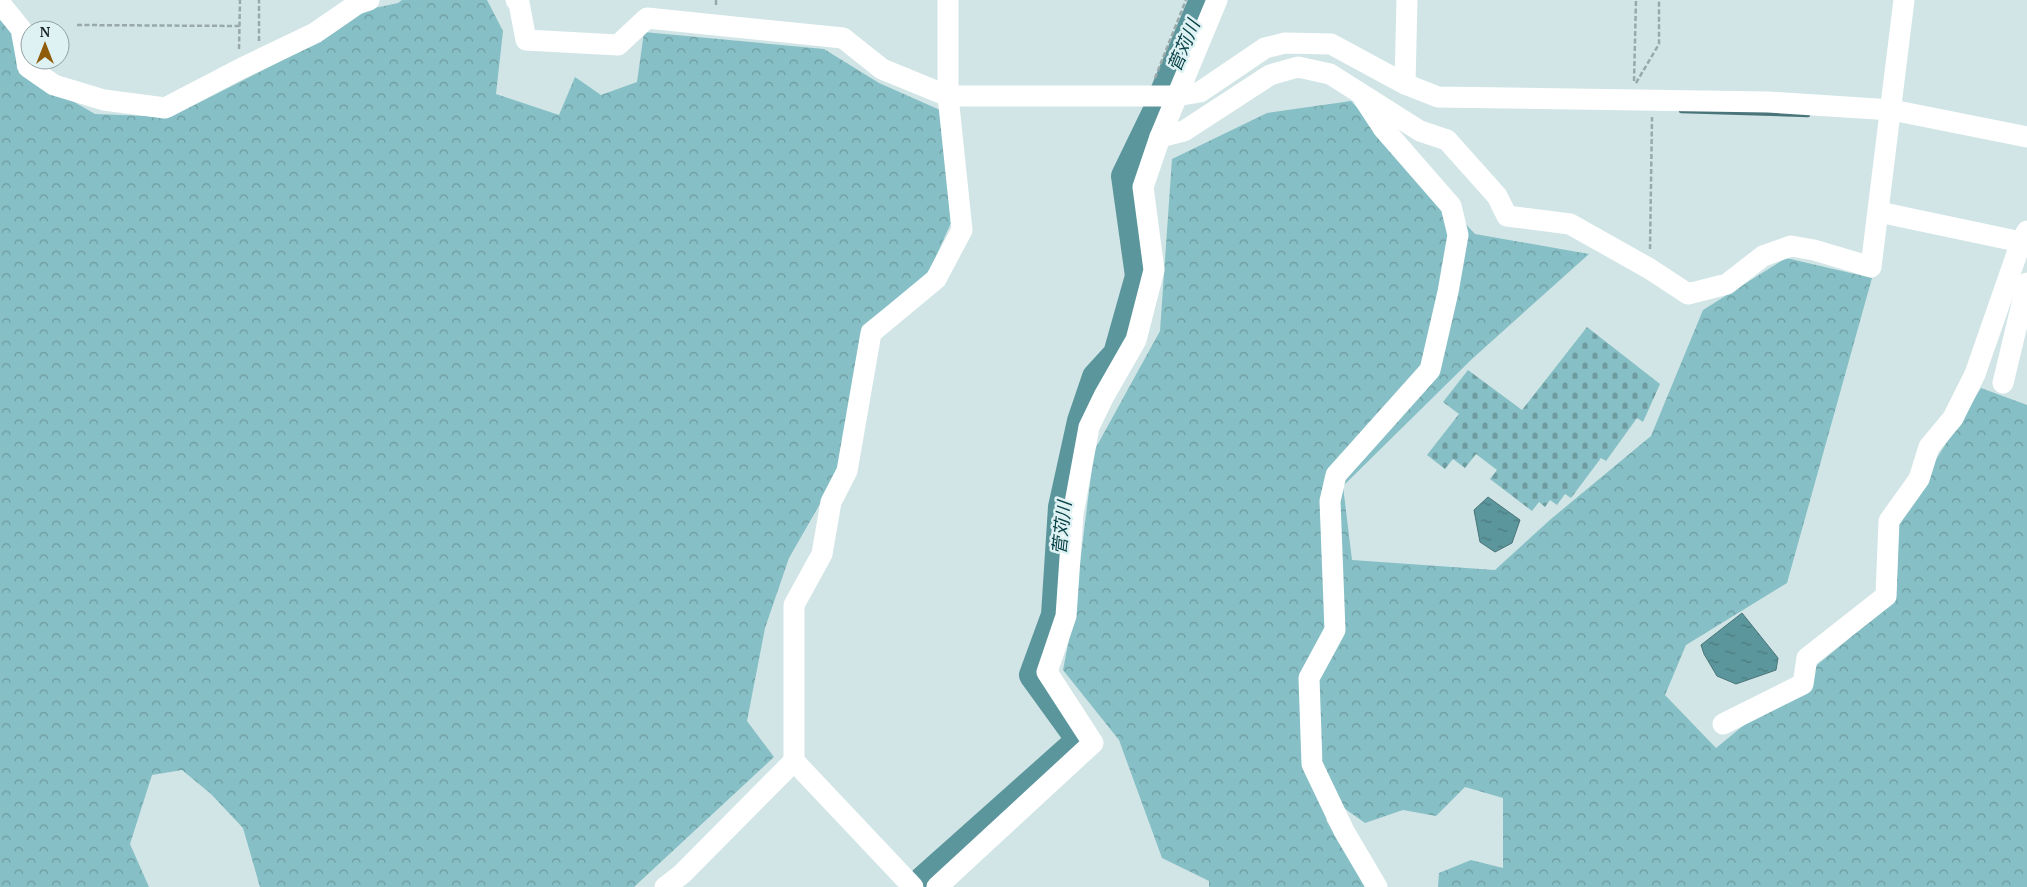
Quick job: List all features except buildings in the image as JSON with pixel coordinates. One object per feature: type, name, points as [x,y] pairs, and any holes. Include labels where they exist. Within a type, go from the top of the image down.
[{"type":"street","points":[[0,7],[4,8],[21,29],[28,67],[54,85],[104,100],[165,108],[315,33],[357,4],[369,0]]},
{"type":"street","points":[[516,0],[519,3],[526,40],[618,45],[646,18],[843,38],[882,69],[948,96],[1176,96],[1200,92],[1265,48],[1285,43],[1331,44],[1405,84],[1438,98],[1768,102],[1892,110],[2027,137]]},
{"type":"street","points":[[914,887],[794,762],[794,605],[822,554],[831,502],[847,471],[871,333],[936,279],[962,230],[948,96],[948,0]]},
{"type":"street","points":[[937,887],[1093,743],[1047,672],[1066,616],[1073,514],[1089,427],[1104,396],[1136,340],[1154,270],[1143,187],[1160,136],[1217,0]]},
{"type":"street","points":[[1405,84],[1407,0]]},
{"type":"street","points":[[1160,136],[1184,131],[1270,75],[1298,67],[1330,74],[1420,131],[1447,140],[1498,196],[1507,216],[1570,224],[1650,269],[1688,294],[1727,284],[1762,256],[1791,246],[1814,250],[1871,267],[1892,110],[1904,0]]},
{"type":"street","points":[[1362,95],[1383,128],[1451,206],[1458,236],[1448,292],[1430,370],[1336,475],[1330,501],[1335,630],[1309,678],[1312,764],[1344,831],[1377,887]]},
{"type":"street","points":[[1723,724],[1803,684],[1807,658],[1886,596],[1889,520],[1919,479],[1929,447],[1953,418],[1975,374],[2024,236],[1879,212]]},
{"type":"street","points":[[2003,383],[2027,283]]},
{"type":"street","points":[[665,887],[682,874],[794,762]]},
{"type":"path","points":[[240,0],[239,53],[250,64]]},
{"type":"path","points":[[250,64],[259,0]]},
{"type":"path","points":[[1148,96],[1186,0]]},
{"type":"path","points":[[1636,0],[1634,88],[1659,44],[1659,0]]},
{"type":"path","points":[[77,25],[240,26]]},
{"type":"path","points":[[1650,269],[1653,101]]},
{"type":"green space","points":[[402,0],[487,0],[503,31],[496,94],[559,115],[575,77],[601,95],[637,82],[644,32],[824,49],[879,83],[940,110],[951,223],[928,274],[862,326],[840,469],[789,558],[765,628],[747,721],[774,757],[634,887],[260,887],[243,828],[211,794],[182,770],[152,775],[130,844],[149,887],[0,887],[0,18],[15,35],[17,69],[95,114],[171,117],[324,39],[361,11],[398,3]]},
{"type":"green space","points":[[1351,101],[1475,234],[1589,254],[1472,359],[1343,486],[1352,560],[1495,570],[1551,519],[1651,436],[1703,310],[1786,258],[1872,278],[1787,583],[1686,645],[1665,695],[1716,748],[1896,600],[1899,518],[1981,388],[2027,405],[2027,887],[1438,887],[1439,873],[1471,860],[1503,868],[1503,798],[1465,787],[1436,816],[1403,810],[1365,823],[1344,808],[1326,820],[1366,887],[1209,887],[1209,881],[1162,858],[1119,740],[1063,670],[1073,619],[1094,451],[1160,331],[1172,159],[1267,113]]},
{"type":"green space","points":[[1587,327],[1660,384],[1643,422],[1637,418],[1606,461],[1601,458],[1571,498],[1565,494],[1557,505],[1550,500],[1545,507],[1539,502],[1532,511],[1490,479],[1497,470],[1476,454],[1465,468],[1453,459],[1445,469],[1427,455],[1459,414],[1443,402],[1468,370],[1522,410]]},
{"type":"water","points":[[1488,497],[1520,520],[1512,543],[1495,552],[1480,542],[1474,510]]},
{"type":"water","points":[[1742,613],[1778,658],[1776,670],[1736,684],[1717,676],[1701,645]]},
{"type":"waterway","name":"菅苅川","points":[[1164,92],[1203,0]]},
{"type":"waterway","name":"菅苅川","points":[[923,880],[1080,740],[1033,675],[1055,615],[1062,507],[1081,421],[1096,377],[1117,354],[1139,276],[1125,176],[1157,110]]},
{"type":"waterway","points":[[1681,111],[1808,115]]}]
